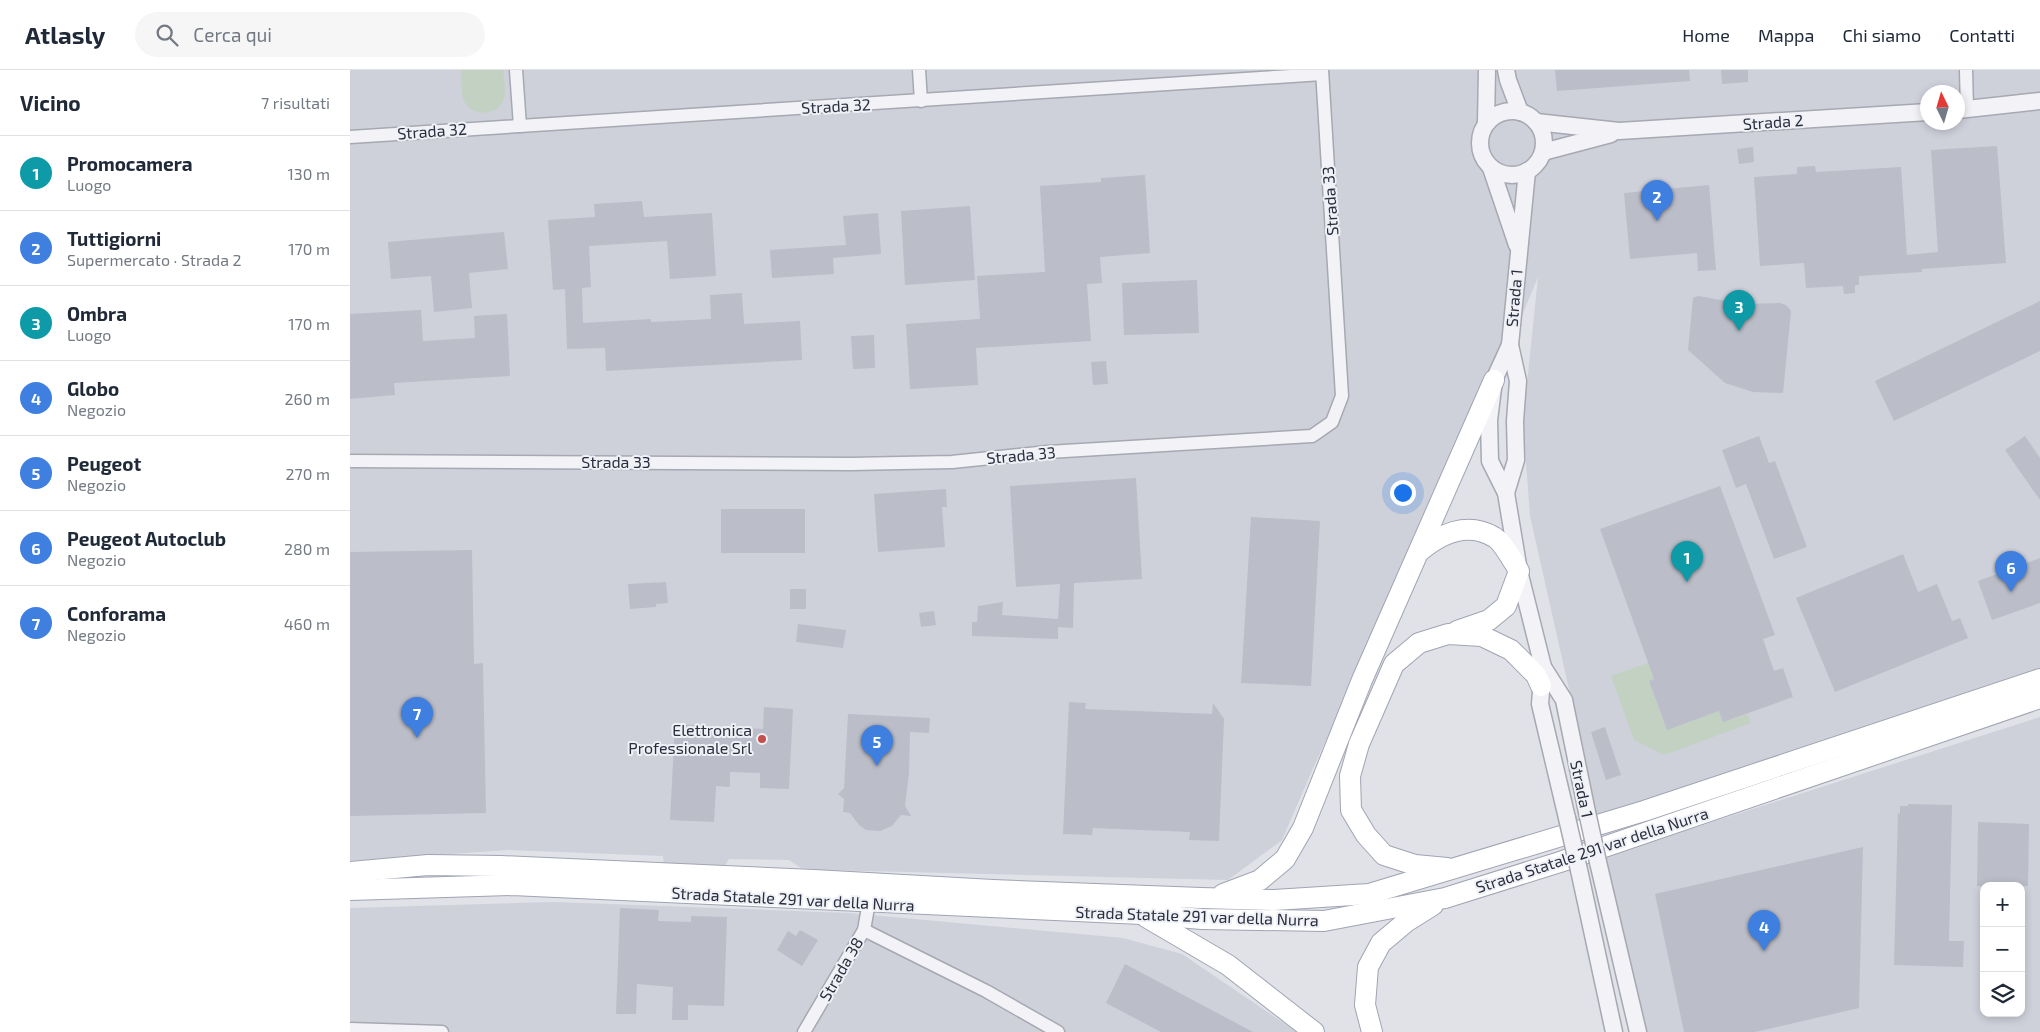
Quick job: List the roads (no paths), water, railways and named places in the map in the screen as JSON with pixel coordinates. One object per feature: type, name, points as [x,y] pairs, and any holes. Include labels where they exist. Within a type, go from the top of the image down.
[{"type":"main road","points":[[1200,898],[1230,892],[1260,880],[1285,859],[1303,828],[1362,680],[1494,380]]},
{"type":"main road","points":[[1417,553],[1433,540],[1453,531],[1475,530],[1495,537],[1519,571],[1506,606],[1489,620],[1419,643],[1394,664],[1359,744],[1350,776],[1351,810],[1366,835],[1384,855],[1415,865],[1457,869]]},
{"type":"main road","points":[[1448,634],[1482,636],[1511,650],[1536,675],[1542,677]]},
{"type":"main road","name":"Strada Statale 291 var della Nurra","points":[[350,872],[428,865],[501,866],[1200,898],[1274,900],[1370,894],[1644,811],[2040,679]]},
{"type":"main road","name":"Strada Statale 291 var della Nurra","points":[[350,890],[512,885],[1142,914],[1202,919],[1324,921],[1444,898],[1560,862],[2040,698]]},
{"type":"main road","points":[[1372,1032],[1365,1005],[1368,967],[1381,943],[1406,922],[1444,898]]},
{"type":"main road","points":[[1142,914],[1228,966],[1314,1032]]},
{"type":"street","points":[[516,70],[520,126]]},
{"type":"street","points":[[919,70],[921,101]]},
{"type":"street","points":[[1486,123],[1487,70]]},
{"type":"street","points":[[1506,70],[1520,112]]},
{"type":"street","points":[[1964,85],[1966,70]]},
{"type":"street","name":"Strada 32","points":[[350,137],[921,101],[1322,72]]},
{"type":"street","name":"Strada 33","points":[[350,461],[845,464],[943,462],[1048,452],[1312,436],[1332,422],[1342,396],[1322,72]]},
{"type":"street","points":[[1965,110],[2040,101]]},
{"type":"street","points":[[1502,112],[1520,112],[1536,122],[1543,136],[1543,152],[1537,163],[1527,171],[1513,175],[1498,172],[1491,168],[1483,159],[1480,147],[1480,134],[1486,123],[1502,112]]},
{"type":"street","name":"Strada 2","points":[[1536,122],[1619,131],[1920,112]]},
{"type":"street","name":"Strada 2","points":[[1543,152],[1619,131]]},
{"type":"street","name":"Strada 1","points":[[1491,168],[1518,250]]},
{"type":"street","name":"Strada 1","points":[[1506,493],[1516,460],[1515,421],[1518,381],[1510,345],[1527,171]]},
{"type":"street","name":"Strada 1","points":[[1510,345],[1494,380],[1490,420],[1490,461],[1506,493],[1519,571],[1542,677],[1540,704],[1579,870],[1614,1032]]},
{"type":"street","name":"Strada 1","points":[[1542,677],[1564,700],[1598,862],[1638,1032]]},
{"type":"street","name":"Strada 38","points":[[804,1032],[864,930],[868,902]]},
{"type":"street","points":[[864,930],[986,991],[1058,1032]]},
{"type":"street","points":[[350,1029],[442,1032]]},
{"type":"place","name":"Tuttigiorni","points":[[1657,221]]},
{"type":"place","name":"Ombra","points":[[1739,331]]},
{"type":"place","name":"Promocamera","points":[[1687,582]]},
{"type":"place","name":"Peugeot Autoclub","points":[[2011,592]]},
{"type":"place","name":"Conforama","points":[[417,738]]},
{"type":"place","name":"Elettronica Professionale Srl","points":[[762,739]]},
{"type":"place","name":"Peugeot","points":[[877,766]]},
{"type":"place","name":"Globo","points":[[1764,951]]}]
